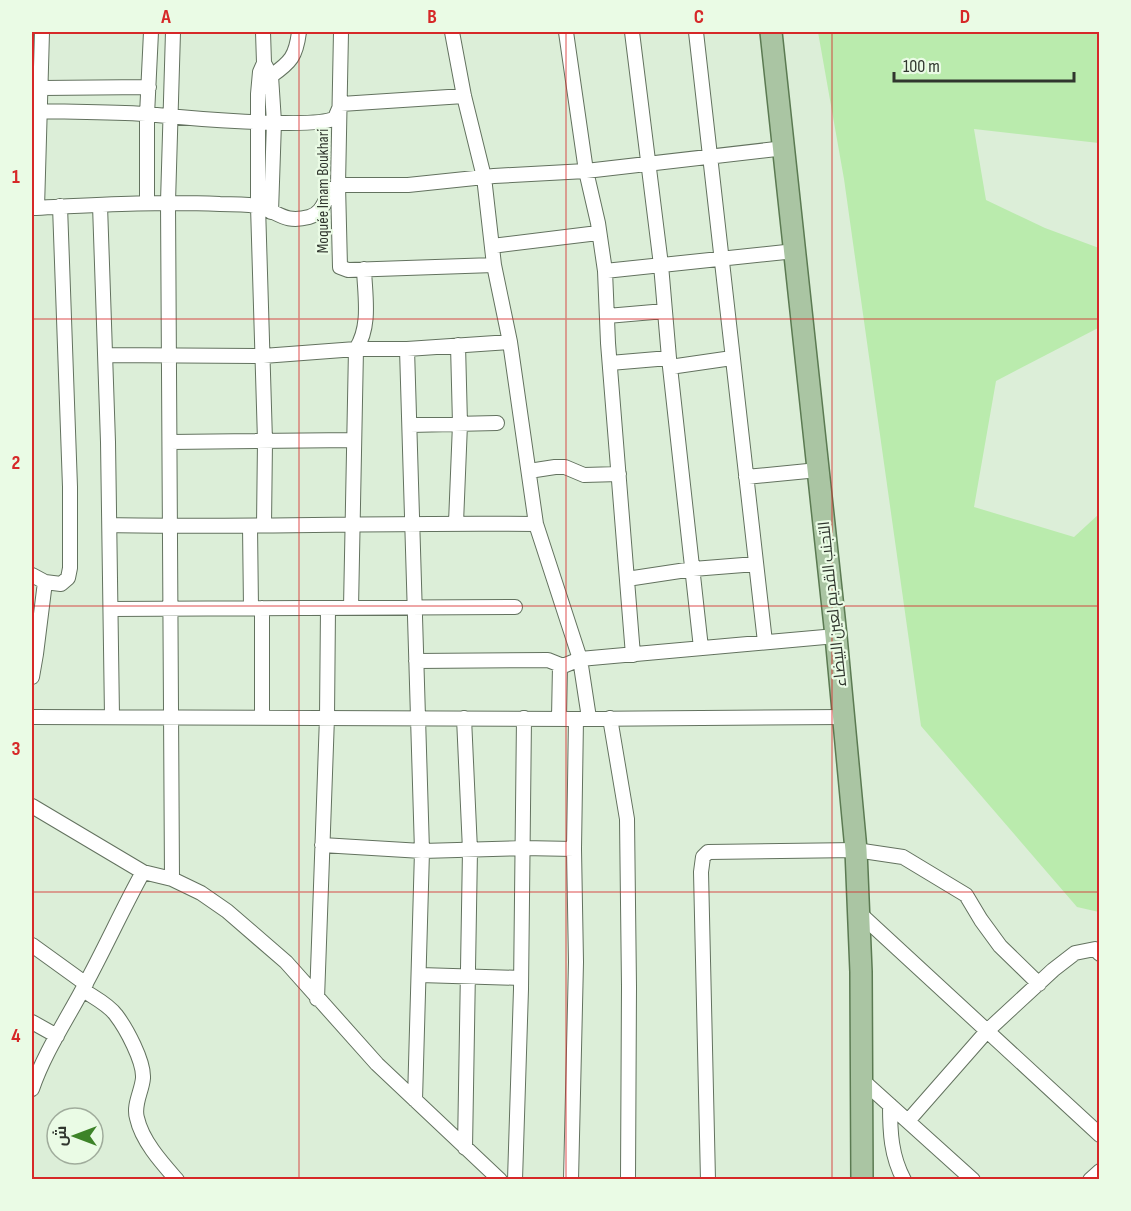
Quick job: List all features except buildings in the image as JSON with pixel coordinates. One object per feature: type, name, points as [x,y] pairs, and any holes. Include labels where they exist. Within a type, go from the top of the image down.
[{"type":"main road","name":"التجنب القديم لعين البيضاء","points":[[771,32],[836,636],[856,850],[861,972],[862,1179]]},
{"type":"street","points":[[42,32],[42,88],[34,208],[168,202],[265,209],[282,218],[292,219],[310,217],[318,213],[332,188],[338,185],[408,185],[484,177],[586,171],[784,148]]},
{"type":"street","points":[[147,203],[147,114],[151,32]]},
{"type":"street","points":[[172,879],[168,202],[173,32]]},
{"type":"street","points":[[262,32],[264,63],[260,80],[258,121],[265,209]]},
{"type":"street","points":[[271,76],[290,61],[297,49],[299,32]]},
{"type":"street","name":"Moquée Imam Boukhari","points":[[341,32],[338,185],[340,267],[343,270],[494,265]]},
{"type":"street","points":[[456,32],[464,96],[484,177],[494,265],[510,342],[536,524],[580,659],[583,718],[574,849],[576,962],[571,1179]]},
{"type":"street","points":[[566,32],[586,171],[605,271],[633,655]]},
{"type":"street","points":[[632,32],[650,164],[701,648]]},
{"type":"street","points":[[696,32],[765,642]]},
{"type":"street","points":[[262,717],[256,608],[257,526],[265,441],[263,356],[265,209],[274,122],[271,76],[264,63]]},
{"type":"street","points":[[42,88],[149,87]]},
{"type":"street","points":[[40,111],[147,114],[274,122],[330,121],[341,104],[464,96]]},
{"type":"street","points":[[100,205],[110,525],[112,716]]},
{"type":"street","points":[[32,574],[45,582],[61,584],[65,582],[70,568],[70,487],[60,206]]},
{"type":"street","points":[[492,246],[598,233]]},
{"type":"street","points":[[605,271],[795,251]]},
{"type":"street","points":[[351,608],[356,349],[362,338],[366,318],[364,269]]},
{"type":"street","points":[[607,316],[665,311]]},
{"type":"street","points":[[105,355],[263,356],[510,342]]},
{"type":"street","points":[[456,523],[460,424],[458,345]]},
{"type":"street","points":[[406,349],[422,851],[415,1100]]},
{"type":"street","points":[[610,363],[732,358]]},
{"type":"street","points":[[410,425],[496,423]]},
{"type":"street","points":[[170,442],[354,440]]},
{"type":"street","points":[[529,471],[565,467],[584,475],[619,474]]},
{"type":"street","points":[[746,477],[818,470]]},
{"type":"street","points":[[110,525],[536,524]]},
{"type":"street","points":[[627,579],[693,569],[756,564]]},
{"type":"street","points":[[32,677],[45,582]]},
{"type":"street","points":[[111,609],[515,607]]},
{"type":"street","points":[[317,999],[327,717],[328,608]]},
{"type":"street","points":[[416,661],[548,660],[560,666],[580,659],[836,636]]},
{"type":"street","points":[[559,718],[560,666]]},
{"type":"street","points":[[32,717],[844,717]]},
{"type":"street","points":[[464,718],[470,850],[465,1148]]},
{"type":"street","points":[[515,1179],[521,978],[524,718]]},
{"type":"street","points":[[610,718],[627,819],[628,1179]]},
{"type":"street","points":[[32,806],[143,872],[172,879],[201,893],[227,911],[286,962],[377,1064],[500,1179]]},
{"type":"street","points":[[322,845],[422,851],[574,849]]},
{"type":"street","points":[[708,1179],[701,884],[703,857],[712,850],[856,850],[903,857],[966,895],[1000,946],[1039,984]]},
{"type":"street","points":[[32,1089],[36,1063],[57,1036],[143,872]]},
{"type":"street","points":[[857,911],[1100,1135]]},
{"type":"street","points":[[32,945],[116,1015],[142,1064],[143,1077],[136,1119],[159,1160],[177,1179]]},
{"type":"street","points":[[908,1121],[987,1031],[1039,984],[1076,953],[1095,949],[1100,954]]},
{"type":"street","points":[[420,975],[521,978]]},
{"type":"street","points":[[32,1022],[57,1036]]},
{"type":"street","points":[[862,1080],[973,1179]]},
{"type":"street","points":[[890,1105],[891,1136],[896,1164],[904,1179]]},
{"type":"street","points":[[1090,1179],[1100,1171]]},
{"type":"green space","points":[[818,32],[1099,32],[1099,143],[974,129],[986,200],[1045,228],[1099,248],[1100,327],[996,381],[974,507],[1074,537],[1099,514],[1099,912],[1077,907],[921,726],[844,179]]}]
